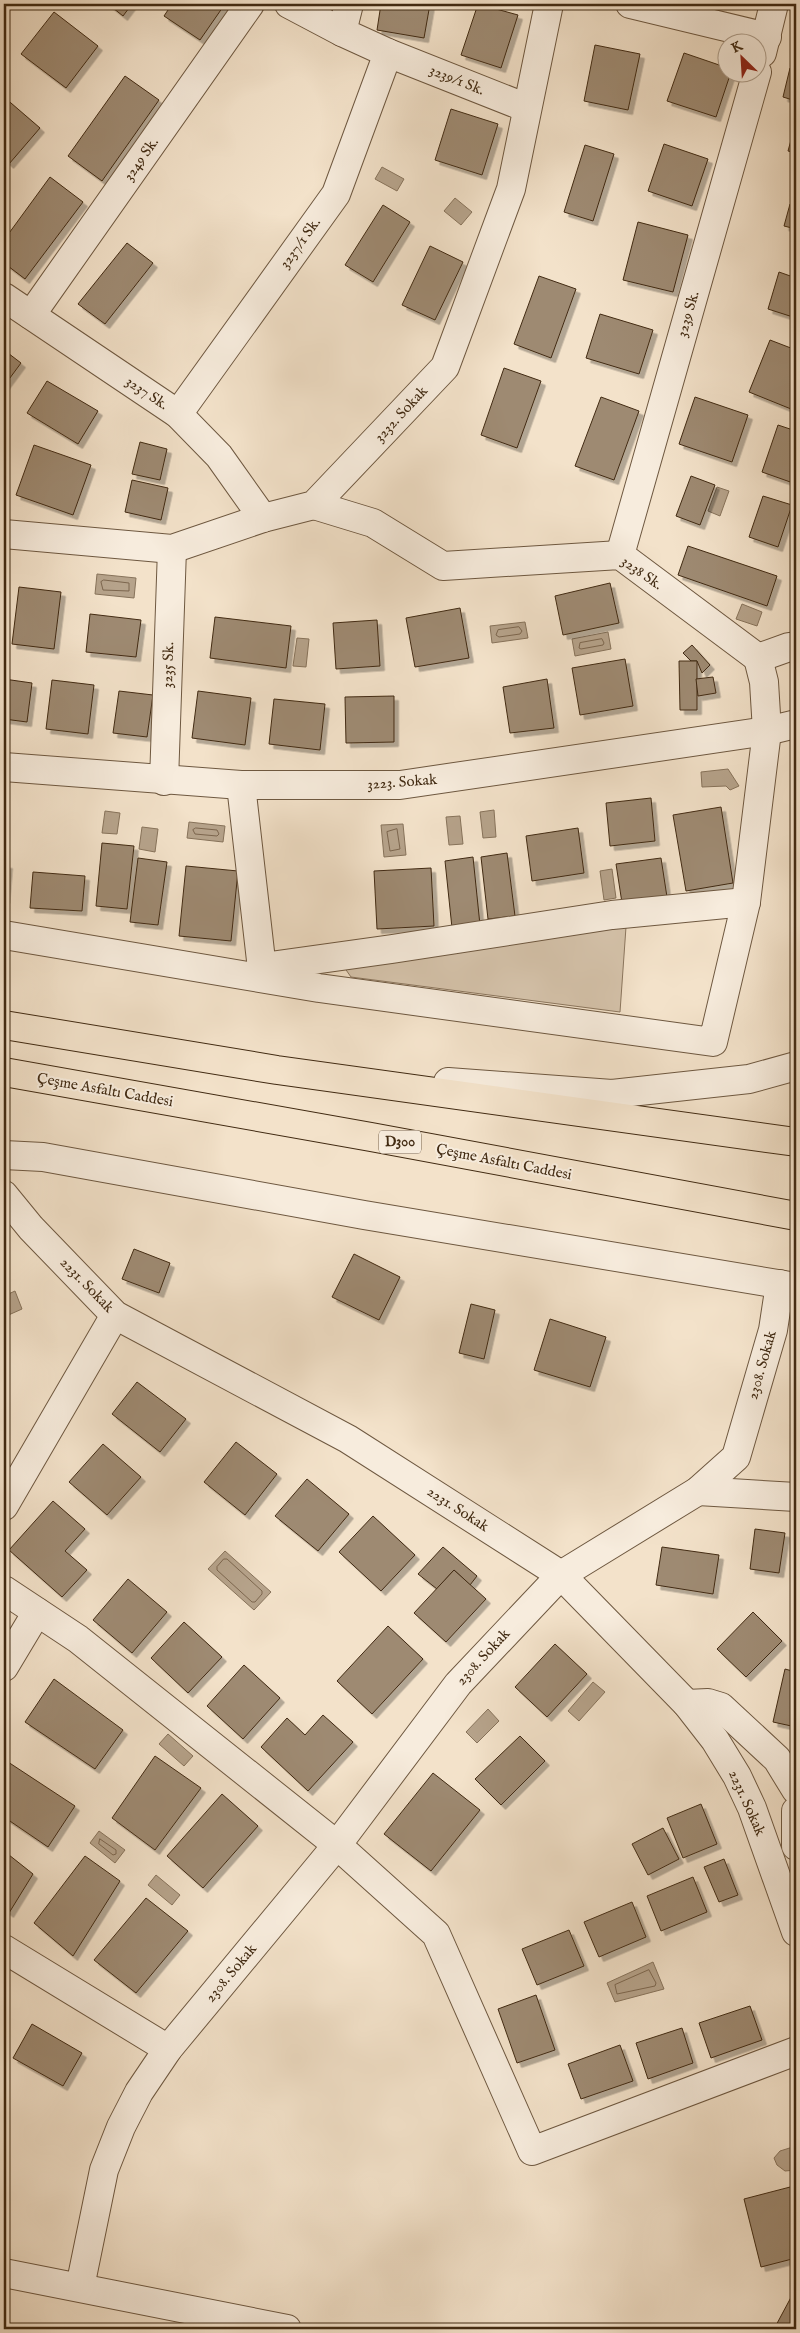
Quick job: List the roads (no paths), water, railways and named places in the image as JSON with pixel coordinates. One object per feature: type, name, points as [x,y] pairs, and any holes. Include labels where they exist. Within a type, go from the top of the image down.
[{"type":"highway","points":[[4,1025],[276,1070],[796,1142]]},
{"type":"highway","name":"Çeşme Asfaltı Caddesi","points":[[4,1072],[381,1139],[796,1216]]},
{"type":"street","name":"3249 Sk.","points":[[31,315],[250,4]]},
{"type":"street","name":"3239/1 Sk.","points":[[289,4],[342,32],[388,53],[527,108]]},
{"type":"street","points":[[342,32],[348,4]]},
{"type":"street","name":"3232. Sokak","points":[[314,505],[445,367],[511,189],[549,4]]},
{"type":"street","points":[[630,4],[746,32]]},
{"type":"street","name":"3239 Sk.","points":[[768,32],[774,4]]},
{"type":"street","name":"3237/1 Sk.","points":[[178,414],[336,194],[388,53]]},
{"type":"street","name":"3239 Sk.","points":[[620,555],[754,82]]},
{"type":"street","name":"3237 Sk.","points":[[4,297],[178,414],[219,456],[263,518]]},
{"type":"street","points":[[4,534],[172,549],[263,518],[314,505]]},
{"type":"street","name":"3238 Sk.","points":[[314,505],[373,523],[443,566],[620,555],[758,658]]},
{"type":"street","name":"3235 Sk.","points":[[164,781],[172,549]]},
{"type":"street","points":[[4,936],[263,972],[319,988],[712,1042],[746,902],[767,732],[764,682],[758,658],[794,639]]},
{"type":"street","name":"3223. Sokak","points":[[4,767],[241,786],[400,785],[767,732],[796,724]]},
{"type":"street","points":[[241,786],[263,972]]},
{"type":"street","points":[[263,972],[392,949],[612,915],[746,902]]},
{"type":"street","points":[[276,1070],[612,1094],[749,1079],[796,1066]]},
{"type":"street","points":[[4,1155],[43,1157],[364,1215],[788,1286]]},
{"type":"street","name":"2231. Sokak","points":[[4,1195],[31,1228],[115,1315],[348,1439],[561,1575],[687,1704],[715,1740],[737,1776],[752,1808],[796,1932]]},
{"type":"street","name":"2308. Sokak","points":[[80,2287],[104,2170],[121,2127],[140,2092],[168,2049],[338,1845],[458,1684],[561,1575],[698,1491],[736,1457],[773,1330],[788,1286]]},
{"type":"street","points":[[4,1506],[115,1315]]},
{"type":"street","points":[[698,1491],[796,1497]]},
{"type":"street","points":[[4,1590],[78,1639],[338,1845],[436,1934],[532,2151],[796,2051]]},
{"type":"street","points":[[4,1667],[37,1612]]},
{"type":"street","points":[[687,1704],[708,1703],[721,1707],[777,1759],[796,1790]]},
{"type":"street","points":[[4,1949],[168,2049]]},
{"type":"street","points":[[4,2273],[287,2329]]},
{"type":"water","points":[[382,167],[404,179],[397,191],[375,179]]},
{"type":"water","points":[[455,198],[472,212],[461,225],[444,211]]},
{"type":"water","points":[[717,487],[729,491],[720,516],[708,511]]},
{"type":"water","points":[[97,574],[136,578],[134,598],[95,594]]},
{"type":"water","points":[[742,604],[762,612],[757,626],[736,619]]},
{"type":"water","points":[[525,622],[528,638],[492,643],[490,626]]},
{"type":"water","points":[[608,632],[611,649],[575,656],[572,639]]},
{"type":"water","points":[[297,638],[309,639],[306,667],[293,666]]},
{"type":"water","points":[[728,769],[739,786],[730,790],[726,786],[702,787],[701,772]]},
{"type":"water","points":[[494,810],[496,837],[483,838],[480,812]]},
{"type":"water","points":[[105,811],[120,813],[117,834],[102,833]]},
{"type":"water","points":[[460,816],[463,844],[449,845],[446,817]]},
{"type":"water","points":[[189,822],[225,826],[223,842],[187,838]]},
{"type":"water","points":[[403,824],[406,855],[384,857],[381,825]]},
{"type":"water","points":[[142,827],[158,829],[155,852],[139,849]]},
{"type":"water","points":[[612,869],[616,898],[604,900],[600,871]]},
{"type":"water","points":[[15,1291],[22,1309],[4,1317],[4,1296]]},
{"type":"water","points":[[225,1551],[271,1592],[254,1610],[208,1569]]},
{"type":"water","points":[[593,1682],[605,1692],[579,1721],[568,1711]]},
{"type":"water","points":[[488,1709],[499,1721],[477,1743],[466,1732]]},
{"type":"water","points":[[168,1734],[193,1756],[184,1766],[159,1744]]},
{"type":"water","points":[[99,1831],[125,1850],[115,1863],[90,1843]]},
{"type":"water","points":[[156,1875],[180,1895],[172,1905],[148,1885]]},
{"type":"water","points":[[653,1962],[664,1989],[615,2002],[607,1983]]},
{"type":"water","points":[[796,2146],[796,2170],[785,2171],[777,2165],[774,2158],[780,2151]]}]
